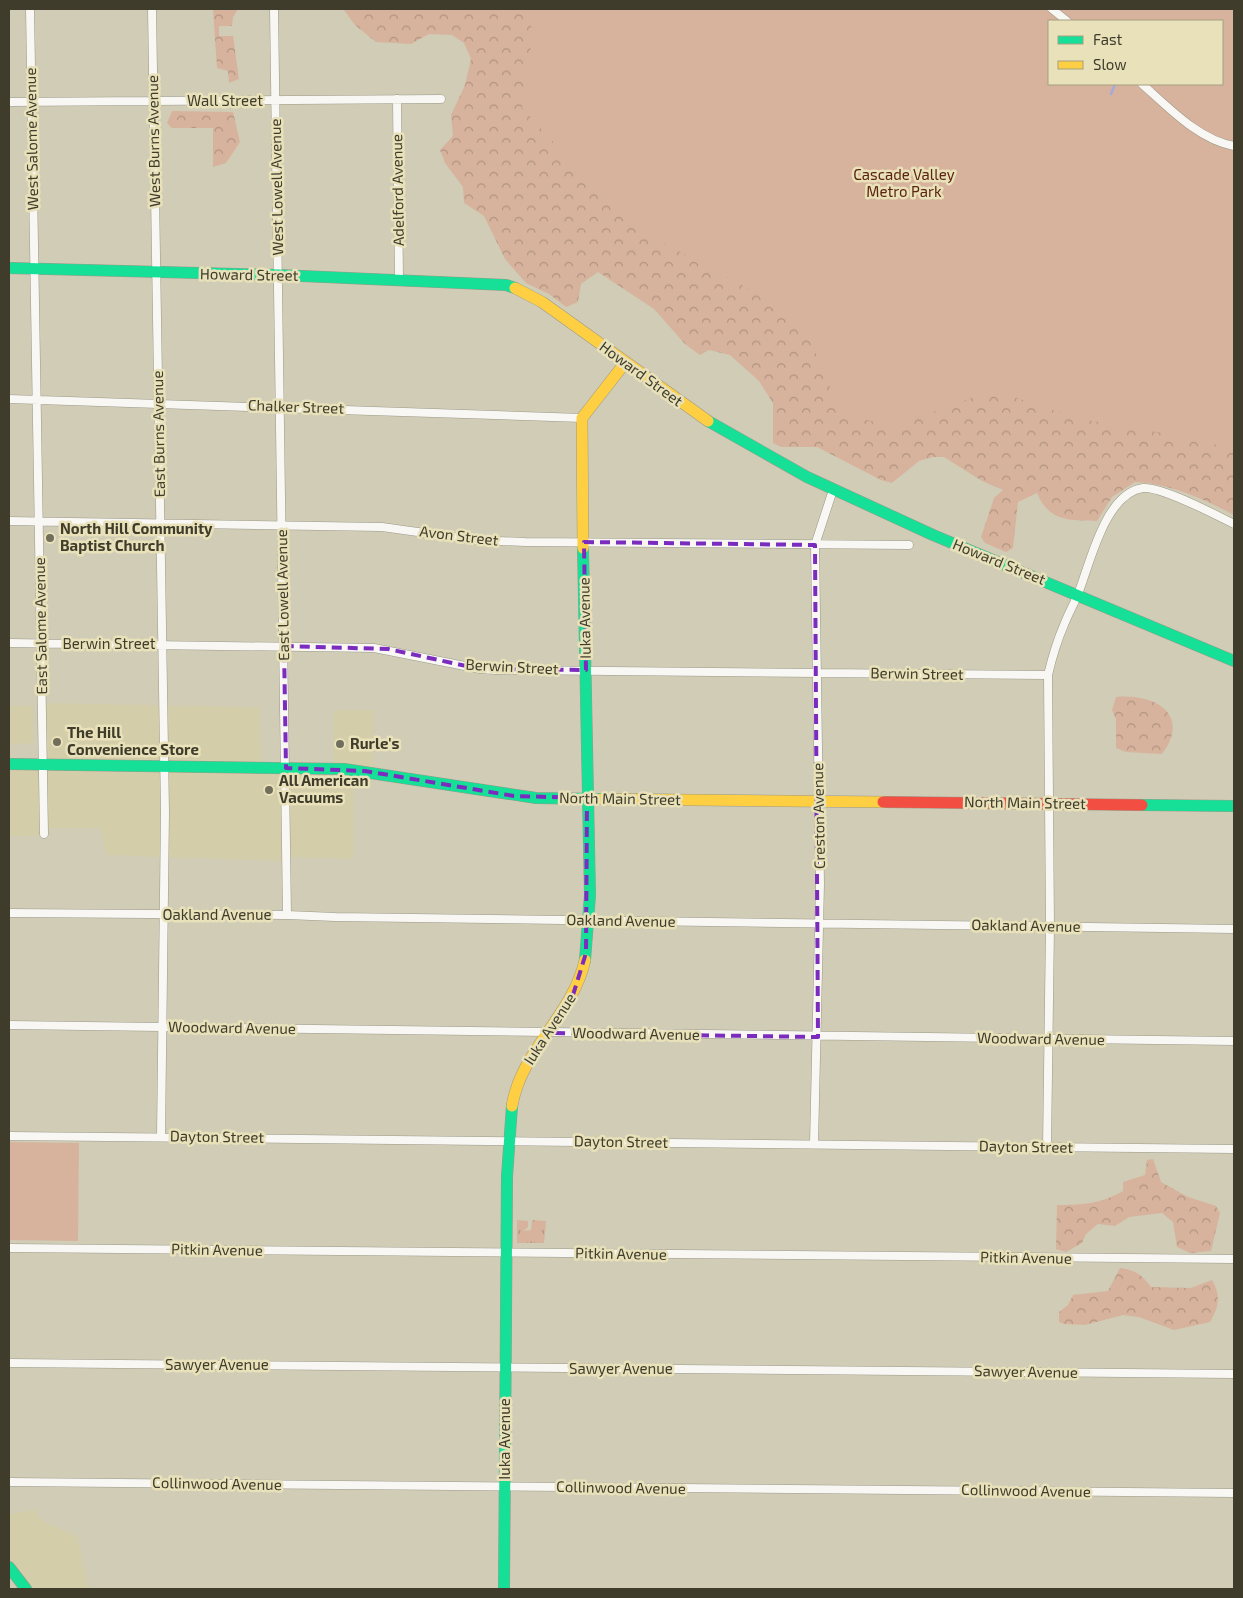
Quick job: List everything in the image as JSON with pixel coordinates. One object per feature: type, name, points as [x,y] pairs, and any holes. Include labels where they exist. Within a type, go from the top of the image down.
[{"type":"main road","name":"Howard Street","points":[[9,268],[278,275],[499,284],[520,290],[542,302],[676,400],[718,428],[833,490],[933,535],[1078,594],[1234,661]]},
{"type":"main road","points":[[582,418],[625,363]]},
{"type":"main road","name":"Iuka Avenue","points":[[504,1589],[508,1141],[512,1102],[518,1080],[528,1059],[565,1010],[579,981],[586,953],[588,921],[582,418]]},
{"type":"main road","name":"North Main Street","points":[[9,764],[365,771],[514,796],[1234,806]]},
{"type":"main road","points":[[9,1567],[26,1589]]},
{"type":"street","name":"West Salome Avenue","points":[[30,9],[34,268]]},
{"type":"street","name":"West Burns Avenue","points":[[152,9],[156,272]]},
{"type":"street","name":"West Lowell Avenue","points":[[274,9],[278,275]]},
{"type":"street","points":[[1052,9],[1066,20]]},
{"type":"street","points":[[1143,85],[1197,130],[1219,142],[1234,146]]},
{"type":"street","name":"Adelford Avenue","points":[[397,99],[399,280]]},
{"type":"street","name":"Wall Street","points":[[9,102],[441,99]]},
{"type":"street","name":"East Salome Avenue","points":[[34,268],[44,834]]},
{"type":"street","name":"East Burns Avenue","points":[[156,272],[164,766],[161,1136]]},
{"type":"street","name":"East Lowell Avenue","points":[[278,275],[286,768],[286,915]]},
{"type":"street","name":"Chalker Street","points":[[9,400],[158,403],[582,418]]},
{"type":"street","points":[[1047,1147],[1050,927],[1048,676],[1056,644],[1078,594],[1095,545],[1109,516],[1122,499],[1136,490],[1147,488],[1234,524]]},
{"type":"street","name":"Creston Avenue","points":[[814,1144],[820,924],[815,545],[833,490]]},
{"type":"street","name":"Avon Street","points":[[9,521],[382,526],[475,540],[909,545]]},
{"type":"street","name":"Berwin Street","points":[[9,643],[388,649],[480,669],[1048,676]]},
{"type":"street","name":"Oakland Avenue","points":[[9,913],[286,915],[588,921],[1234,929]]},
{"type":"street","name":"Woodward Avenue","points":[[9,1025],[1234,1041]]},
{"type":"street","name":"Dayton Street","points":[[9,1136],[161,1136],[1234,1149]]},
{"type":"street","name":"Pitkin Avenue","points":[[9,1248],[1234,1259]]},
{"type":"street","name":"Sawyer Avenue","points":[[9,1363],[1234,1374]]},
{"type":"street","name":"Collinwood Avenue","points":[[9,1482],[1234,1493]]},
{"type":"highlighted area","points":[[584,542],[815,545],[818,1037],[547,1033],[573,995],[586,953],[587,798],[514,796],[365,771],[286,768],[284,646],[388,649],[480,669],[586,670]]},
{"type":"shaded area","points":[[42,703],[260,707],[261,767],[286,768],[286,861],[106,855],[101,828],[49,828],[48,836],[9,836],[9,764],[44,764]]},
{"type":"shaded area","points":[[9,706],[33,706],[33,743],[9,745]]},
{"type":"shaded area","points":[[334,710],[374,710],[373,772],[334,769]]},
{"type":"shaded area","points":[[287,770],[354,773],[353,859],[288,857]]},
{"type":"shaded area","points":[[35,1510],[42,1521],[77,1537],[89,1589],[29,1589],[9,1563],[9,1514]]},
{"type":"green space","points":[[213,9],[238,9],[233,17],[232,26],[219,26],[219,36],[233,36],[239,79],[229,83],[228,71],[217,68]]},
{"type":"green space","name":"Cascade Valley Metro Park","points":[[343,9],[1234,9],[1234,515],[1174,489],[1135,482],[1112,497],[1097,521],[1069,519],[1061,518],[1054,514],[1042,502],[1037,493],[1018,502],[1013,548],[1006,552],[985,543],[981,537],[994,498],[1003,490],[982,481],[944,457],[933,457],[919,461],[892,483],[881,480],[817,447],[781,447],[773,443],[773,403],[759,381],[730,355],[709,350],[700,355],[685,344],[654,309],[598,272],[581,284],[578,302],[566,307],[549,294],[526,283],[505,259],[484,216],[464,203],[463,187],[445,163],[440,150],[453,136],[451,115],[465,85],[471,59],[464,43],[452,35],[429,34],[411,44],[376,42],[355,25]]},
{"type":"green space","name":"Cascade Valley Metro Park","points":[[514,9],[1234,9],[1234,452],[1204,440],[1080,419],[993,390],[893,427],[841,413],[805,328],[745,287],[647,234],[597,190],[522,108],[533,32],[527,13]]},
{"type":"green space","points":[[172,111],[233,112],[240,142],[226,163],[213,167],[213,128],[172,128],[167,123]]},
{"type":"green space","points":[[1116,697],[1143,699],[1165,709],[1171,717],[1173,728],[1170,740],[1162,754],[1126,752],[1116,748],[1116,719],[1112,710]]},
{"type":"green space","points":[[9,1142],[79,1143],[78,1241],[9,1240]]},
{"type":"green space","points":[[1153,1159],[1161,1182],[1188,1197],[1216,1206],[1220,1213],[1211,1251],[1190,1253],[1177,1247],[1173,1222],[1162,1213],[1129,1217],[1115,1226],[1098,1224],[1086,1234],[1082,1243],[1066,1252],[1056,1249],[1057,1205],[1091,1203],[1107,1199],[1123,1191],[1123,1182],[1145,1175],[1147,1160]]},
{"type":"green space","points":[[517,1220],[528,1221],[528,1227],[523,1231],[531,1230],[532,1220],[546,1221],[544,1243],[517,1243]]},
{"type":"green space","points":[[1120,1268],[1138,1274],[1151,1287],[1191,1288],[1212,1280],[1217,1291],[1218,1301],[1210,1322],[1174,1330],[1139,1317],[1123,1315],[1085,1325],[1059,1322],[1059,1312],[1068,1305],[1073,1295],[1108,1291]]},
{"type":"waterway","points":[[1111,94],[1115,85]]},
{"type":"traffic: fast","points":[[9,268],[279,275],[506,285],[515,288]]},
{"type":"traffic: fast","points":[[708,421],[807,477],[933,535],[1234,661]]},
{"type":"traffic: fast","points":[[583,548],[590,895],[585,960]]},
{"type":"traffic: fast","points":[[9,764],[344,769],[536,798],[601,799]]},
{"type":"traffic: fast","points":[[1142,805],[1234,806]]},
{"type":"traffic: fast","points":[[504,1589],[507,1176],[512,1106]]},
{"type":"traffic: fast","points":[[9,1567],[26,1589]]},
{"type":"traffic: slow","points":[[515,288],[542,302],[708,421]]},
{"type":"traffic: slow","points":[[583,548],[582,418],[625,363]]},
{"type":"traffic: slow","points":[[601,799],[883,802]]},
{"type":"traffic: slow","points":[[512,1106],[517,1086],[526,1067],[570,998],[579,980],[585,960]]},
{"type":"traffic: jam","points":[[883,802],[1142,805]]},
{"type":"place","name":"North Hill Community Baptist Church","points":[[50,538]]},
{"type":"place","name":"The Hill Convenience Store","points":[[57,742]]},
{"type":"place","name":"Rurle's","points":[[340,744]]},
{"type":"place","name":"All American Vacuums","points":[[269,790]]}]
